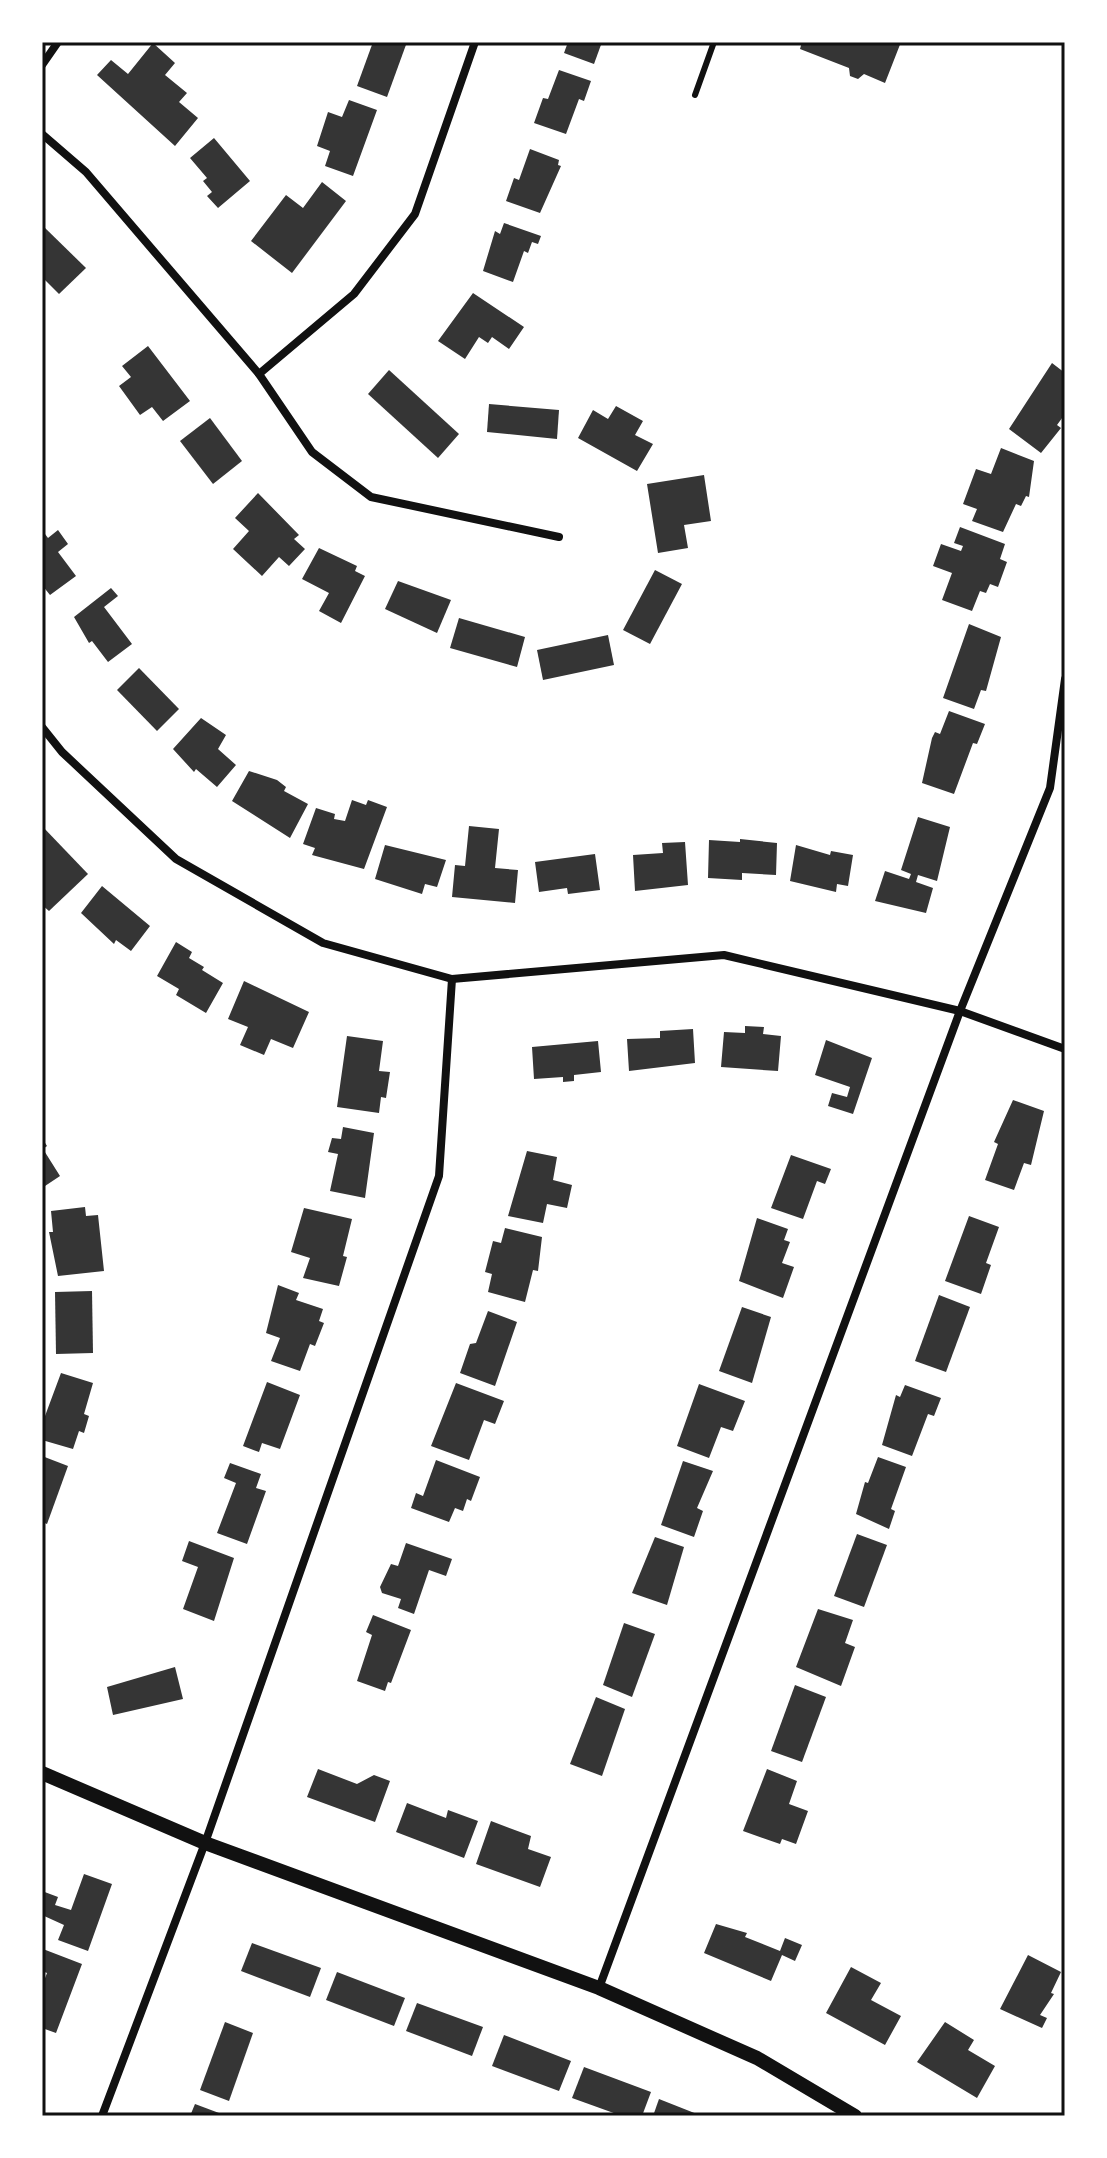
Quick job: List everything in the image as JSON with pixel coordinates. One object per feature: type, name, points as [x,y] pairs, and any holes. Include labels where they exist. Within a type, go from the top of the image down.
[{"type":"street","points":[[42,65],[58,42]]},
{"type":"street","points":[[259,374],[354,294],[415,214],[475,42]]},
{"type":"street","points":[[42,134],[86,172],[259,374],[312,452],[371,497],[559,537]]},
{"type":"street","points":[[599,1988],[960,1011],[1050,788],[1065,679]]},
{"type":"street","points":[[42,727],[62,752],[176,859],[323,943],[452,979],[724,955],[960,1011],[1065,1049]]},
{"type":"street","points":[[102,2116],[205,1843],[439,1176],[452,979]]},
{"type":"street","points":[[42,1773],[205,1843],[599,1988],[757,2058],[855,2116]]},
{"type":"lane","points":[[695,95],[714,42]]},
{"type":"building","points":[[373,42],[407,42],[387,97],[357,86]]},
{"type":"building","points":[[568,42],[602,42],[594,64],[564,53]]},
{"type":"building","points":[[802,42],[901,42],[885,83],[864,74],[858,79],[850,76],[849,68],[800,49]]},
{"type":"building","points":[[153,43],[175,63],[165,75],[187,93],[179,102],[198,118],[175,146],[97,75],[111,60],[128,74]]},
{"type":"building","points":[[559,70],[591,81],[584,101],[579,99],[566,134],[534,123],[543,98],[548,99]]},
{"type":"building","points":[[349,100],[377,110],[353,176],[325,166],[330,151],[317,146],[328,112],[342,117]]},
{"type":"building","points":[[214,138],[250,181],[218,208],[207,196],[212,192],[203,181],[207,178],[190,158]]},
{"type":"building","points":[[530,149],[559,160],[558,165],[561,166],[540,213],[506,201],[514,178],[519,180]]},
{"type":"building","points":[[322,182],[346,201],[292,273],[251,241],[286,195],[303,208]]},
{"type":"building","points":[[504,223],[541,236],[538,244],[532,242],[528,253],[524,251],[513,282],[483,271],[495,231],[500,234]]},
{"type":"building","points":[[42,225],[86,268],[59,294],[42,277]]},
{"type":"building","points":[[473,293],[524,327],[509,349],[492,337],[488,343],[479,337],[465,359],[438,341]]},
{"type":"building","points":[[148,346],[190,401],[163,421],[152,407],[140,415],[119,386],[131,377],[122,366]]},
{"type":"building","points":[[1052,363],[1065,373],[1065,414],[1057,425],[1061,428],[1041,453],[1009,429]]},
{"type":"building","points":[[389,370],[459,434],[438,458],[368,394]]},
{"type":"building","points":[[489,404],[559,410],[557,439],[487,432]]},
{"type":"building","points":[[616,406],[643,421],[635,435],[653,444],[637,471],[578,438],[593,410],[608,419]]},
{"type":"building","points":[[210,418],[242,461],[213,484],[180,441]]},
{"type":"building","points":[[1001,448],[1034,461],[1029,497],[1026,496],[1021,506],[1016,504],[1003,532],[972,521],[977,509],[963,504],[976,469],[991,474]]},
{"type":"building","points":[[704,475],[711,521],[684,525],[688,548],[658,553],[647,484]]},
{"type":"building","points":[[258,493],[299,535],[294,539],[305,549],[289,566],[279,557],[262,576],[233,549],[249,531],[235,518]]},
{"type":"building","points":[[960,527],[1005,544],[1000,559],[1007,562],[998,587],[990,584],[986,593],[980,591],[972,611],[942,600],[952,573],[933,566],[941,544],[961,551],[963,546],[954,543]]},
{"type":"building","points":[[42,530],[48,538],[58,530],[68,544],[58,552],[76,576],[50,595],[42,585]]},
{"type":"building","points":[[319,548],[357,566],[355,571],[365,576],[341,623],[319,611],[329,593],[302,579]]},
{"type":"building","points":[[655,570],[682,584],[650,644],[623,630]]},
{"type":"building","points":[[398,581],[451,600],[437,633],[385,609]]},
{"type":"building","points":[[111,588],[118,596],[104,607],[132,644],[108,662],[92,641],[89,643],[74,617]]},
{"type":"building","points":[[459,618],[525,637],[517,667],[450,648]]},
{"type":"building","points":[[969,624],[1001,637],[986,691],[981,690],[974,709],[943,698]]},
{"type":"building","points":[[608,635],[614,665],[543,680],[537,650]]},
{"type":"building","points":[[139,668],[179,709],[157,731],[117,690]]},
{"type":"building","points":[[949,711],[985,724],[977,744],[973,743],[954,794],[922,783],[932,738],[935,732],[940,734]]},
{"type":"building","points":[[201,718],[226,735],[218,749],[236,765],[217,787],[196,769],[194,772],[173,749]]},
{"type":"building","points":[[249,771],[277,780],[286,787],[284,791],[308,804],[290,838],[232,801]]},
{"type":"building","points":[[352,800],[366,805],[368,800],[387,807],[364,869],[312,855],[315,848],[303,844],[316,808],[335,814],[334,819],[345,821]]},
{"type":"building","points":[[918,817],[950,827],[937,881],[918,875],[916,882],[933,888],[926,913],[875,901],[885,871],[909,879],[911,874],[901,870]]},
{"type":"building","points":[[42,826],[88,874],[49,911],[42,905]]},
{"type":"building","points":[[469,826],[499,829],[495,868],[518,870],[515,903],[452,897],[455,865],[465,866]]},
{"type":"building","points":[[740,839],[777,843],[776,875],[742,873],[742,880],[708,878],[709,840],[740,842]]},
{"type":"building","points":[[685,842],[688,885],[635,891],[633,855],[663,853],[662,843]]},
{"type":"building","points":[[385,845],[446,860],[437,887],[425,884],[422,894],[375,879]]},
{"type":"building","points":[[796,845],[830,855],[831,851],[853,855],[848,886],[837,884],[836,892],[790,881]]},
{"type":"building","points":[[595,854],[600,890],[568,894],[567,888],[539,892],[535,862]]},
{"type":"building","points":[[102,886],[150,926],[131,951],[116,940],[114,944],[81,913]]},
{"type":"building","points":[[176,942],[192,952],[189,958],[204,967],[202,970],[223,983],[206,1013],[176,995],[179,989],[157,976]]},
{"type":"building","points":[[244,981],[309,1012],[293,1048],[271,1039],[264,1055],[240,1045],[248,1027],[228,1019]]},
{"type":"building","points":[[745,1026],[764,1027],[763,1034],[781,1036],[778,1071],[721,1067],[724,1032],[745,1033]]},
{"type":"building","points":[[693,1029],[695,1063],[629,1071],[627,1039],[660,1038],[660,1031]]},
{"type":"building","points":[[347,1036],[383,1041],[379,1071],[390,1072],[386,1098],[381,1097],[379,1113],[337,1107]]},
{"type":"building","points":[[826,1040],[872,1058],[853,1114],[828,1106],[832,1093],[847,1097],[850,1087],[815,1075]]},
{"type":"building","points":[[598,1041],[601,1072],[574,1075],[574,1081],[563,1082],[563,1077],[534,1079],[532,1047]]},
{"type":"building","points":[[1013,1100],[1044,1111],[1031,1165],[1024,1163],[1014,1190],[985,1180],[998,1144],[994,1142]]},
{"type":"building","points":[[343,1127],[374,1133],[365,1198],[330,1191],[338,1154],[328,1152],[332,1138],[341,1139]]},
{"type":"building","points":[[42,1138],[47,1146],[43,1149],[60,1176],[42,1188]]},
{"type":"building","points":[[527,1151],[557,1157],[553,1180],[572,1185],[567,1208],[547,1204],[543,1223],[508,1216]]},
{"type":"building","points":[[791,1155],[831,1169],[825,1184],[817,1181],[803,1219],[771,1208]]},
{"type":"building","points":[[85,1207],[86,1216],[98,1215],[104,1271],[58,1276],[49,1232],[53,1232],[51,1211]]},
{"type":"building","points":[[304,1208],[352,1219],[339,1286],[303,1278],[310,1258],[291,1252]]},
{"type":"building","points":[[969,1216],[999,1227],[986,1263],[991,1265],[981,1294],[945,1281]]},
{"type":"building","points":[[757,1218],[788,1229],[784,1240],[790,1242],[782,1263],[794,1267],[783,1298],[739,1281]]},
{"type":"building","points":[[505,1228],[542,1237],[538,1271],[533,1270],[525,1302],[488,1292],[492,1274],[485,1272],[493,1241],[501,1243]]},
{"type":"building","points":[[278,1285],[299,1293],[296,1300],[323,1309],[319,1321],[324,1323],[315,1346],[310,1344],[300,1371],[271,1361],[280,1338],[266,1333]]},
{"type":"building","points":[[92,1291],[93,1353],[56,1354],[55,1292]]},
{"type":"building","points":[[939,1295],[970,1307],[946,1372],[915,1361]]},
{"type":"building","points":[[742,1307],[771,1317],[752,1383],[719,1371]]},
{"type":"building","points":[[488,1311],[517,1322],[495,1386],[460,1373],[470,1344],[476,1343]]},
{"type":"building","points":[[61,1373],[93,1383],[84,1414],[89,1416],[84,1433],[79,1431],[73,1449],[42,1440],[45,1416]]},
{"type":"building","points":[[267,1382],[300,1395],[280,1449],[262,1443],[259,1452],[243,1446]]},
{"type":"building","points":[[456,1383],[504,1401],[495,1424],[484,1420],[469,1460],[431,1446]]},
{"type":"building","points":[[699,1384],[745,1401],[733,1431],[721,1427],[709,1458],[677,1446]]},
{"type":"building","points":[[905,1385],[941,1398],[934,1416],[928,1414],[912,1456],[882,1445],[896,1395],[900,1397]]},
{"type":"building","points":[[42,1456],[68,1466],[47,1524],[42,1522]]},
{"type":"building","points":[[878,1457],[906,1467],[891,1509],[895,1511],[889,1529],[856,1514],[865,1482],[868,1483]]},
{"type":"building","points":[[436,1460],[480,1477],[471,1501],[467,1499],[463,1511],[455,1508],[449,1522],[411,1508],[416,1493],[423,1496]]},
{"type":"building","points":[[683,1461],[713,1471],[697,1508],[703,1511],[694,1537],[661,1525]]},
{"type":"building","points":[[230,1463],[261,1474],[256,1488],[266,1491],[247,1544],[217,1533],[236,1483],[224,1478]]},
{"type":"building","points":[[857,1534],[887,1545],[864,1607],[834,1596]]},
{"type":"building","points":[[655,1537],[684,1547],[667,1605],[632,1593]]},
{"type":"building","points":[[189,1541],[234,1558],[214,1621],[183,1609],[198,1567],[182,1561]]},
{"type":"building","points":[[406,1543],[452,1559],[446,1576],[429,1570],[414,1614],[398,1608],[401,1599],[382,1593],[380,1587],[391,1564],[398,1566]]},
{"type":"building","points":[[818,1609],[853,1620],[845,1643],[855,1647],[841,1686],[796,1667]]},
{"type":"building","points":[[373,1615],[411,1630],[385,1691],[357,1681],[372,1635],[366,1632]]},
{"type":"building","points":[[624,1623],[655,1634],[632,1697],[603,1685]]},
{"type":"building","points":[[175,1667],[183,1699],[113,1715],[107,1687]]},
{"type":"building","points":[[795,1685],[826,1697],[802,1762],[771,1751]]},
{"type":"building","points":[[596,1697],[625,1709],[602,1776],[570,1764]]},
{"type":"building","points":[[318,1769],[357,1784],[374,1775],[390,1781],[375,1822],[307,1797]]},
{"type":"building","points":[[767,1769],[797,1781],[789,1804],[808,1811],[796,1844],[782,1839],[780,1844],[743,1831]]},
{"type":"building","points":[[407,1803],[446,1818],[448,1810],[478,1821],[464,1858],[396,1832]]},
{"type":"building","points":[[491,1821],[531,1836],[528,1849],[551,1857],[540,1887],[476,1864]]},
{"type":"building","points":[[84,1874],[112,1884],[88,1951],[58,1940],[64,1925],[42,1915],[42,1891],[58,1897],[55,1905],[71,1910]]},
{"type":"building","points":[[716,1924],[747,1933],[745,1937],[780,1951],[785,1938],[802,1945],[795,1961],[782,1955],[771,1981],[704,1953]]},
{"type":"building","points":[[252,1943],[321,1968],[310,1997],[241,1971]]},
{"type":"building","points":[[43,1949],[82,1964],[56,2033],[42,2028],[42,1986],[47,1973],[42,1971]]},
{"type":"building","points":[[1028,1955],[1061,1972],[1051,1993],[1054,1994],[1040,2015],[1047,2018],[1042,2028],[1000,2009]]},
{"type":"building","points":[[851,1967],[881,1983],[871,2000],[901,2016],[885,2045],[826,2013]]},
{"type":"building","points":[[337,1972],[405,1998],[394,2026],[326,2000]]},
{"type":"building","points":[[417,2003],[483,2027],[472,2056],[406,2031]]},
{"type":"building","points":[[225,2022],[253,2033],[229,2101],[200,2090]]},
{"type":"building","points":[[945,2022],[974,2040],[968,2050],[995,2066],[977,2098],[917,2062]]},
{"type":"building","points":[[504,2035],[571,2061],[559,2091],[492,2066]]},
{"type":"building","points":[[584,2067],[651,2092],[642,2116],[622,2116],[572,2098]]},
{"type":"building","points":[[659,2099],[702,2116],[653,2116]]},
{"type":"building","points":[[195,2104],[227,2116],[190,2116]]}]
